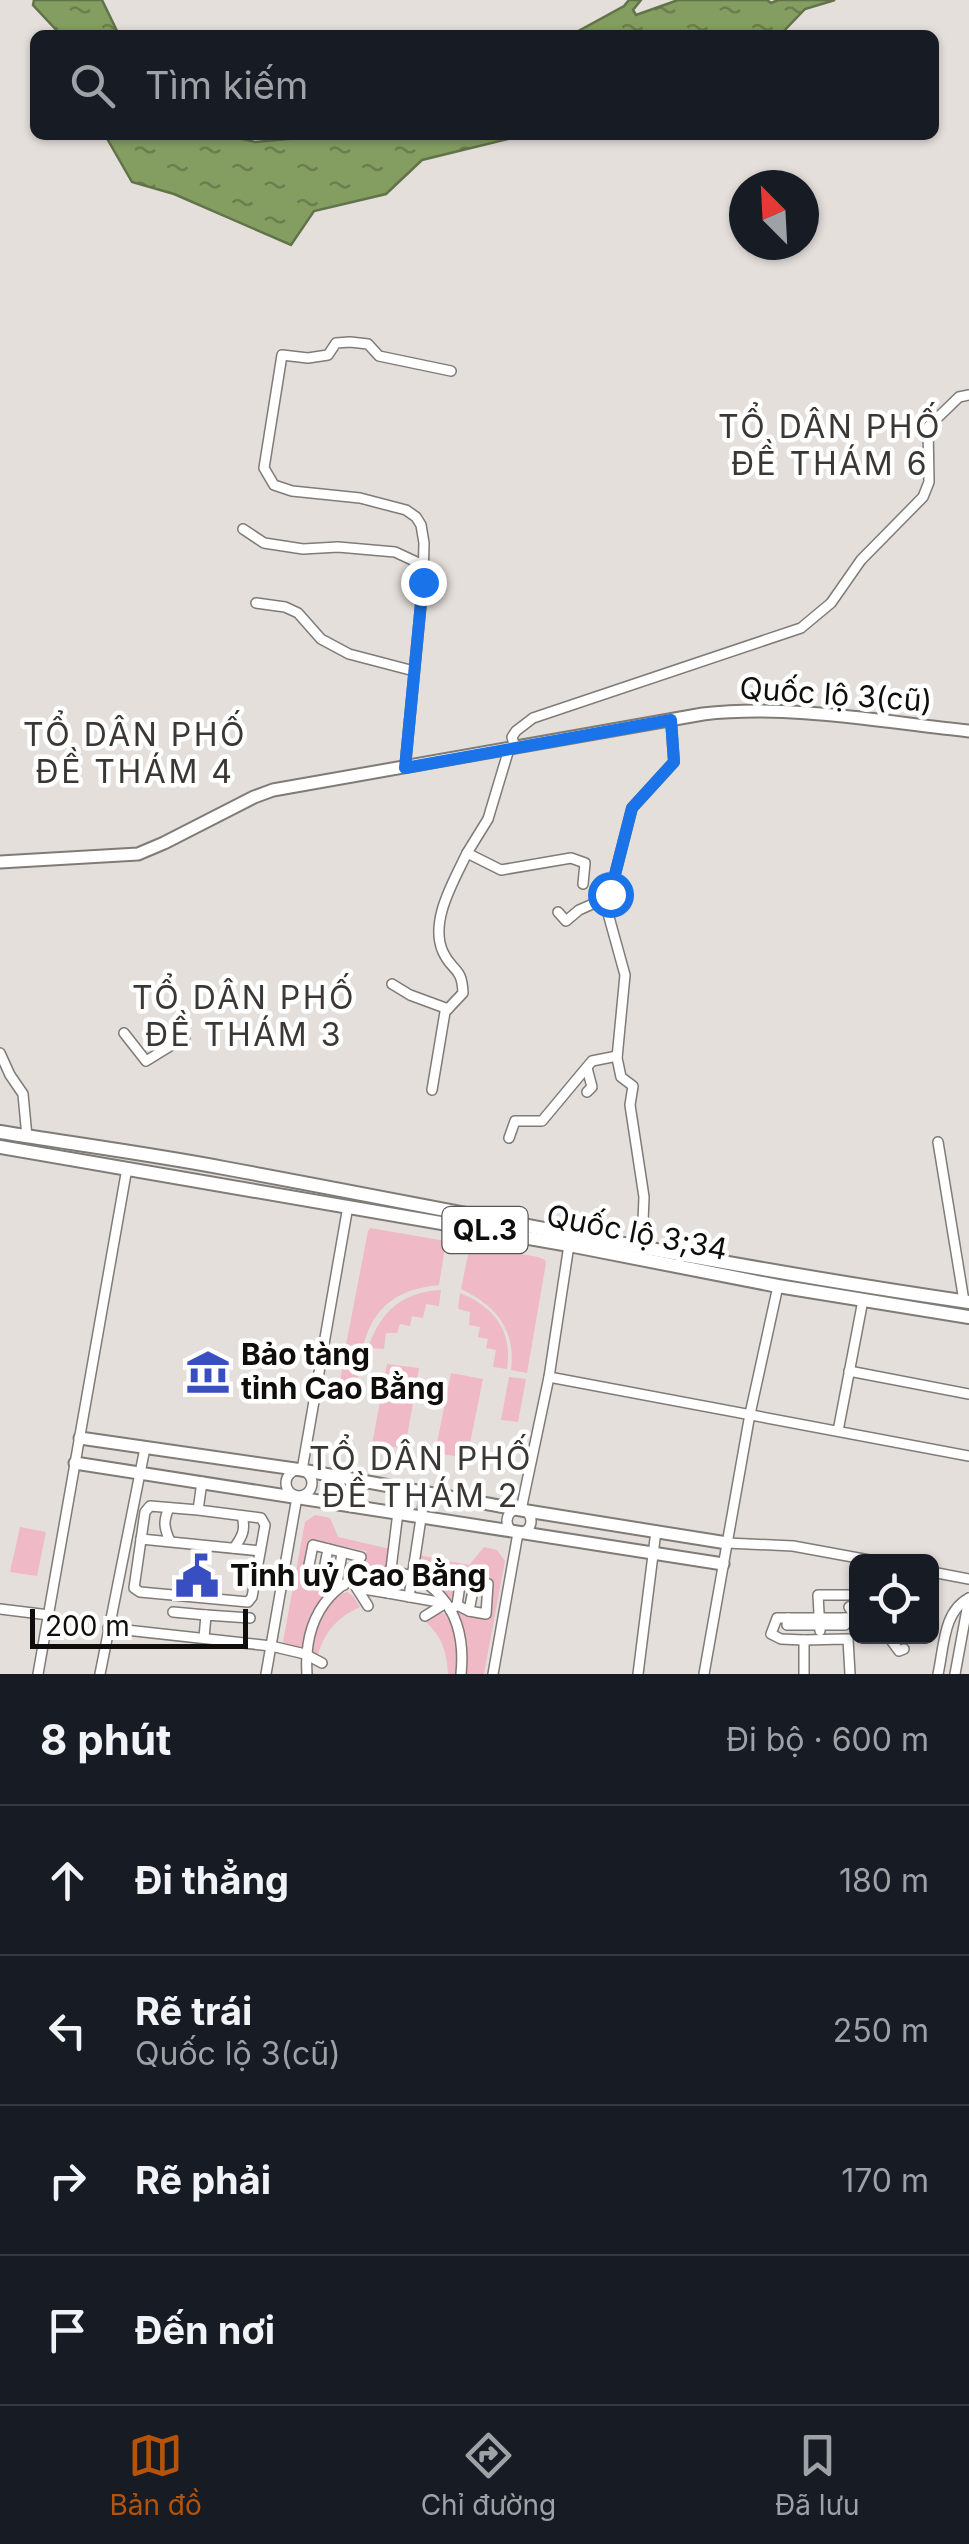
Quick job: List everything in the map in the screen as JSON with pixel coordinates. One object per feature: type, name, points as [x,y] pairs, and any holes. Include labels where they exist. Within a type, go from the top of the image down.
[{"type":"highway","name":"Quốc lộ 3;34","points":[[0,1132],[218,1167],[349,1200]]},
{"type":"highway","name":"Quốc lộ 3;34","points":[[0,1147],[216,1183],[349,1200],[570,1239],[778,1286],[864,1300],[966,1309]]},
{"type":"highway","points":[[216,1183],[218,1167]]},
{"type":"highway","name":"Quốc lộ 3;34","points":[[570,1239],[642,1246],[966,1309]]},
{"type":"highway","points":[[778,1286],[795,1274]]},
{"type":"main road","name":"Quốc lộ 3(cũ)","points":[[0,862],[138,854],[273,790],[723,712],[761,710],[969,731]]},
{"type":"main road","points":[[80,1438],[302,1470],[728,1542]]},
{"type":"main road","points":[[76,1462],[723,1564]]},
{"type":"street","points":[[405,768],[424,565],[422,525],[406,510],[360,498],[292,491],[274,484],[264,468],[282,355],[328,355],[336,344],[350,342],[368,344],[379,356],[451,371]]},
{"type":"street","points":[[432,1090],[445,1012],[464,993],[462,978],[442,951],[439,924],[466,853],[488,819],[516,731],[533,718],[801,628],[831,602],[861,560],[923,496],[929,482],[928,427],[959,396],[969,395]]},
{"type":"street","points":[[244,530],[264,543],[302,549],[338,547],[396,552],[424,565]]},
{"type":"street","points":[[256,603],[298,613],[320,639],[348,654],[414,671]]},
{"type":"street","points":[[558,912],[566,921],[610,894],[632,808],[674,762],[671,720]]},
{"type":"street","points":[[466,853],[501,870],[571,858],[584,863],[583,884]]},
{"type":"street","points":[[604,898],[626,976],[618,1056],[621,1077],[633,1086],[630,1104],[644,1197],[642,1246]]},
{"type":"street","points":[[392,984],[448,1009]]},
{"type":"street","points":[[124,1032],[146,1061],[186,1037]]},
{"type":"street","points":[[0,1053],[23,1094],[27,1137]]},
{"type":"street","points":[[509,1138],[516,1121],[542,1120],[592,1061],[618,1056]]},
{"type":"street","points":[[587,1068],[592,1087],[587,1092]]},
{"type":"street","points":[[938,1142],[966,1309]]},
{"type":"street","points":[[38,1674],[128,1168]]},
{"type":"street","points":[[302,1470],[349,1200]]},
{"type":"street","points":[[521,1510],[570,1239]]},
{"type":"street","points":[[704,1674],[750,1414],[778,1286]]},
{"type":"street","points":[[838,1432],[864,1300]]},
{"type":"street","points":[[849,1372],[969,1394]]},
{"type":"street","points":[[548,1377],[969,1456]]},
{"type":"street","points":[[100,1674],[145,1448]]},
{"type":"street","points":[[302,1470],[312,1479],[312,1488],[297,1497],[289,1493],[285,1481],[293,1471],[302,1470]]},
{"type":"street","points":[[198,1510],[202,1482]]},
{"type":"street","points":[[388,1593],[402,1488]]},
{"type":"street","points":[[409,1597],[425,1492]]},
{"type":"street","points":[[266,1674],[297,1497]]},
{"type":"street","points":[[150,1506],[198,1510],[261,1518],[265,1526],[248,1602],[140,1592],[134,1588],[144,1512],[150,1506]]},
{"type":"street","points":[[170,1508],[164,1518],[170,1542]]},
{"type":"street","points":[[521,1510],[531,1521],[528,1528],[518,1533],[508,1528],[507,1520],[514,1511],[521,1510]]},
{"type":"street","points":[[234,1548],[243,1535],[242,1516]]},
{"type":"street","points":[[638,1674],[656,1531]]},
{"type":"street","points":[[493,1674],[518,1533]]},
{"type":"street","points":[[141,1538],[260,1551]]},
{"type":"street","points":[[728,1542],[777,1544],[849,1557]]},
{"type":"street","points":[[361,1556],[314,1546],[306,1575],[486,1614],[488,1584],[442,1575]]},
{"type":"street","points":[[322,1580],[328,1549]]},
{"type":"street","points":[[342,1553],[347,1584],[368,1606]]},
{"type":"street","points":[[257,1570],[284,1575]]},
{"type":"street","points":[[307,1674],[306,1654],[324,1602],[347,1584],[376,1571],[391,1570],[412,1574],[451,1606],[460,1632],[461,1674]]},
{"type":"street","points":[[939,1573],[969,1579]]},
{"type":"street","points":[[425,1616],[451,1606],[461,1578]]},
{"type":"street","points":[[469,1611],[474,1580]]},
{"type":"street","points":[[819,1624],[818,1595],[849,1594]]},
{"type":"street","points":[[956,1674],[965,1644],[969,1598]]},
{"type":"street","points":[[938,1674],[950,1616],[957,1604],[969,1598]]},
{"type":"street","points":[[0,1609],[49,1615]]},
{"type":"street","points":[[173,1612],[250,1618]]},
{"type":"street","points":[[204,1638],[206,1615]]},
{"type":"street","points":[[849,1622],[788,1624],[777,1618],[771,1634],[781,1639],[848,1639],[850,1674]]},
{"type":"street","points":[[108,1628],[271,1646],[306,1654],[322,1663]]},
{"type":"street","points":[[804,1640],[804,1674]]},
{"type":"street","points":[[894,1644],[899,1651],[904,1649]]},
{"type":"shaded area","points":[[370,1228],[446,1241],[439,1285],[411,1291],[389,1302],[373,1321],[363,1347],[346,1345],[368,1231]]},
{"type":"shaded area","points":[[470,1245],[545,1260],[527,1373],[511,1370],[507,1331],[494,1311],[461,1289]]},
{"type":"shaded area","points":[[441,1290],[439,1306],[426,1304],[423,1318],[412,1316],[410,1326],[400,1324],[397,1333],[386,1333],[384,1349],[368,1348],[379,1324],[395,1306],[415,1295]]},
{"type":"shaded area","points":[[460,1293],[483,1306],[499,1322],[507,1343],[507,1369],[493,1367],[496,1350],[486,1348],[488,1339],[478,1337],[480,1327],[469,1325],[470,1312],[458,1309]]},
{"type":"shaded area","points":[[345,1352],[362,1354],[354,1398],[338,1395]]},
{"type":"shaded area","points":[[387,1364],[419,1368],[405,1448],[372,1445]]},
{"type":"shaded area","points":[[451,1373],[483,1379],[467,1458],[435,1453]]},
{"type":"shaded area","points":[[509,1377],[526,1379],[518,1422],[501,1420]]},
{"type":"shaded area","points":[[315,1515],[330,1518],[338,1537],[390,1549],[386,1566],[356,1572],[347,1578],[343,1577],[346,1562],[364,1565],[366,1551],[309,1539],[301,1579],[335,1587],[319,1605],[302,1647],[292,1647],[283,1642],[305,1522]]},
{"type":"shaded area","points":[[20,1527],[46,1532],[37,1576],[10,1572]]},
{"type":"shaded area","points":[[484,1547],[497,1550],[505,1561],[484,1674],[465,1674],[462,1625],[454,1613],[457,1610],[488,1618],[494,1587],[484,1576],[436,1569],[437,1579],[447,1583],[456,1596],[449,1601],[436,1584],[415,1572],[418,1555],[469,1565]]},
{"type":"shaded area","points":[[347,1592],[360,1607],[333,1626],[318,1654],[310,1650],[327,1607]]},
{"type":"shaded area","points":[[433,1614],[451,1617],[457,1636],[456,1674],[448,1674],[443,1645],[426,1622]]},
{"type":"water","points":[[34,0],[102,0],[117,30],[56,30],[33,5]]},
{"type":"water","points":[[629,0],[641,0],[633,10],[636,15],[678,0],[835,0],[805,9],[785,30],[580,30]]},
{"type":"water","points":[[108,140],[504,140],[422,160],[386,194],[314,211],[291,245],[174,194],[132,182]]},
{"type":"place","name":"Bảo tàng tỉnh Cao Bằng","points":[[208,1372]]},
{"type":"place","name":"Tỉnh uỷ Cao Bằng","points":[[197,1576]]},
{"type":"district","name":"TỔ DÂN PHỐ ĐỀ THÁM 6","points":[[830,446]]},
{"type":"district","name":"TỔ DÂN PHỐ ĐỀ THÁM 4","points":[[135,754]]},
{"type":"district","name":"TỔ DÂN PHỐ ĐỀ THÁM 3","points":[[244,1016]]},
{"type":"district","name":"TỔ DÂN PHỐ ĐỀ THÁM 2","points":[[421,1478]]},
{"type":"route","points":[[423,582],[405,768],[671,720],[674,762],[632,808],[610,894]]}]
